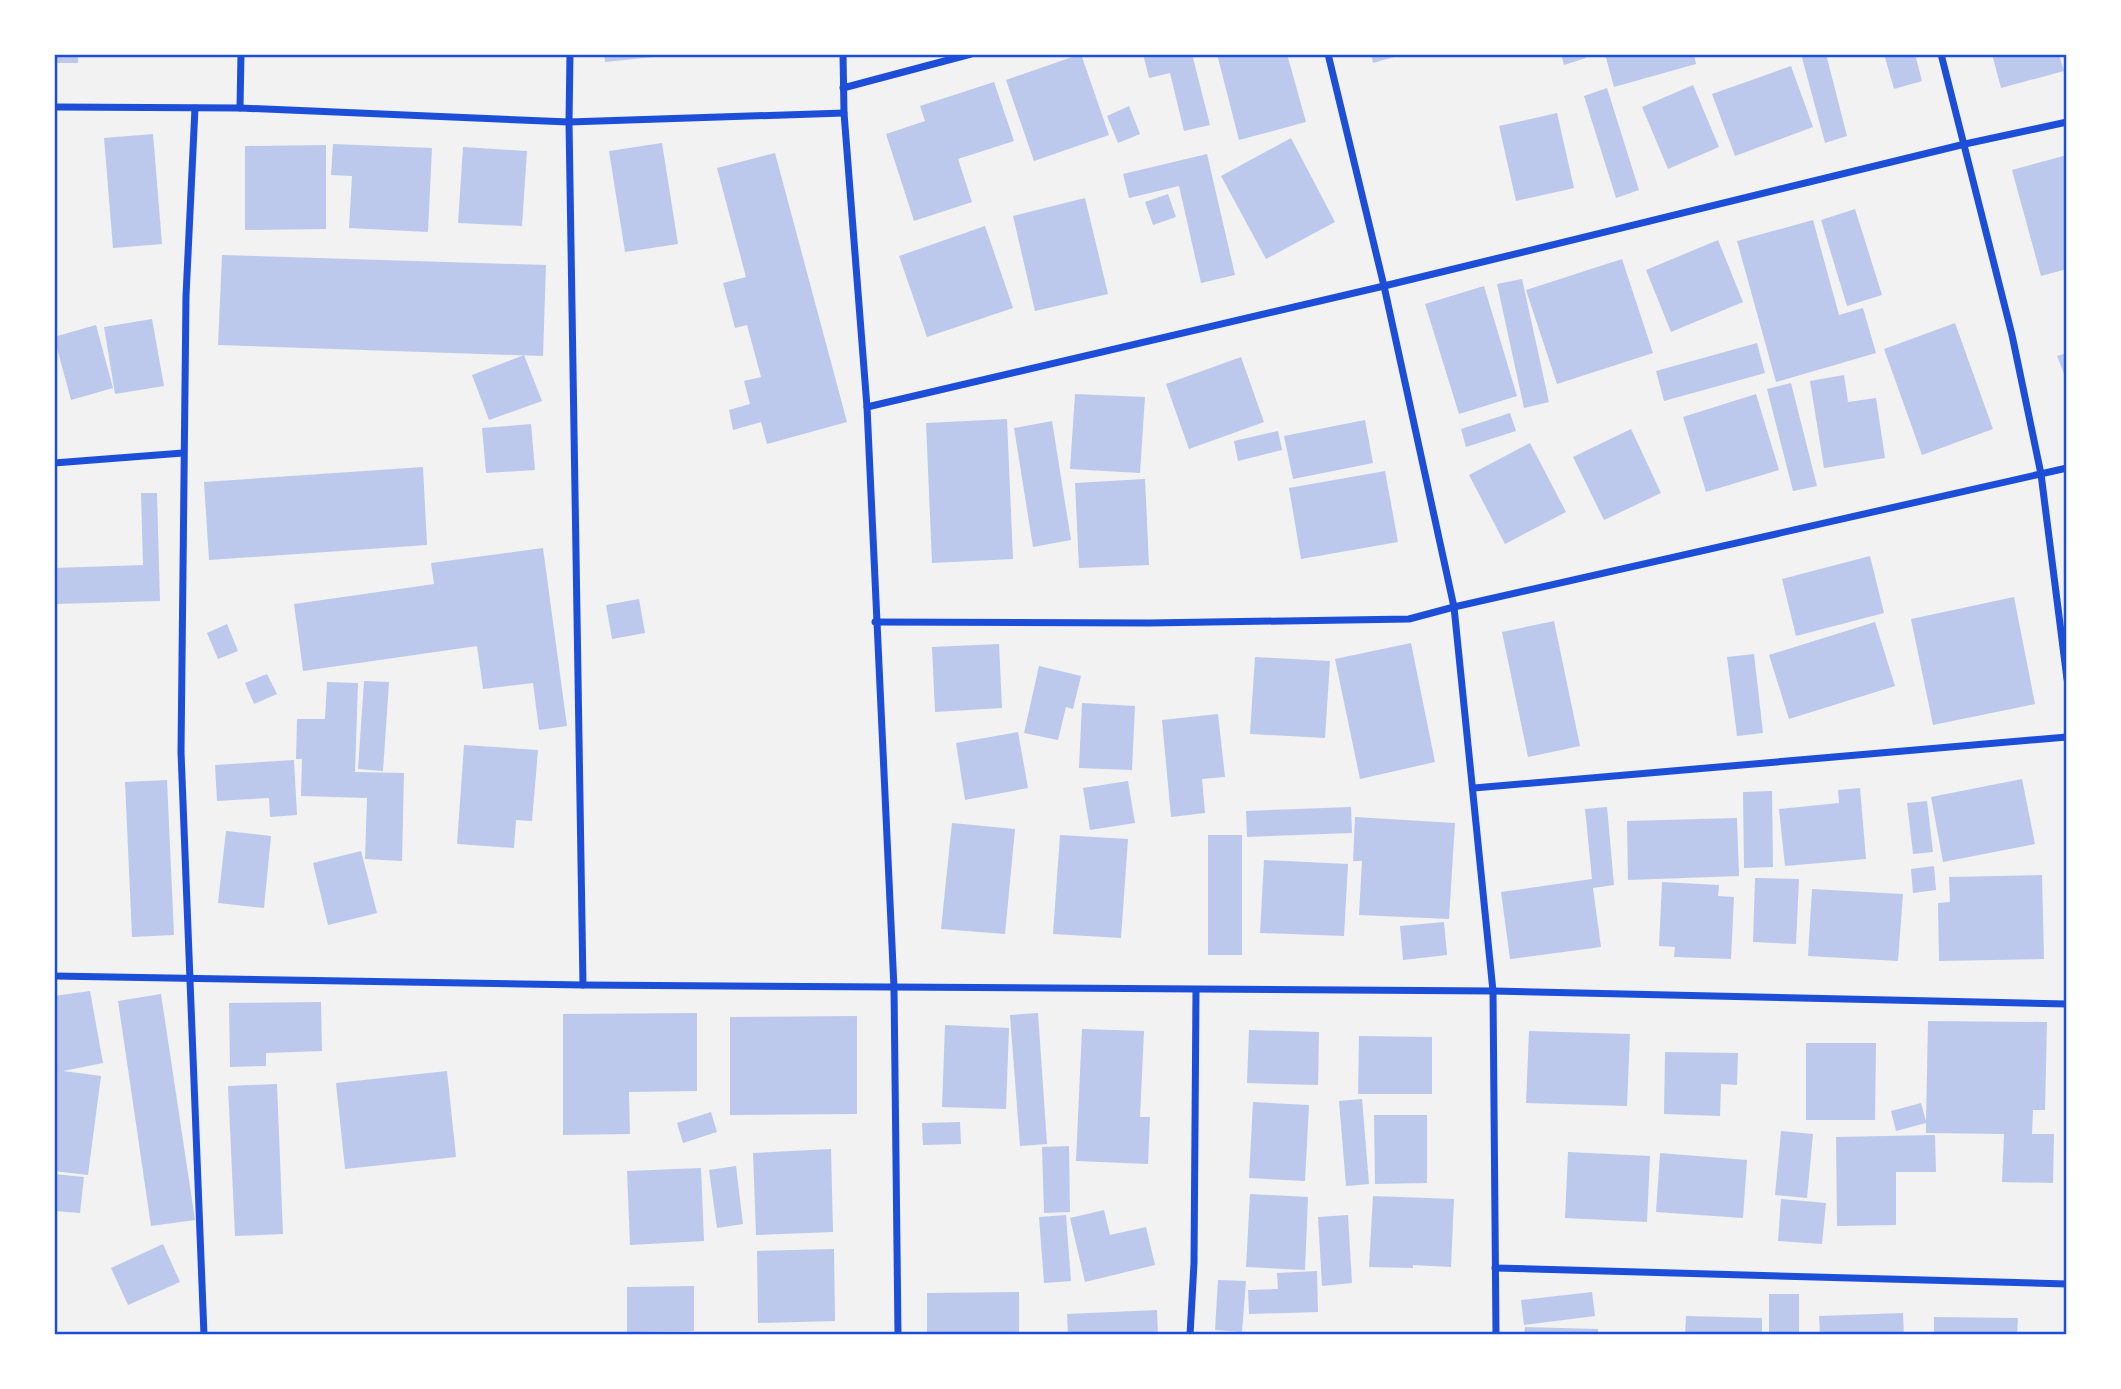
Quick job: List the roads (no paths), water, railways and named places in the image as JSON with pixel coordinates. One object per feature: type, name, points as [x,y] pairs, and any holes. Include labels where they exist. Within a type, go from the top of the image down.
[{"type":"street","points":[[240,108],[242,54]]},
{"type":"street","points":[[570,54],[583,985]]},
{"type":"street","points":[[843,54],[844,113],[867,407],[894,988],[898,1335]]},
{"type":"street","points":[[843,88],[971,54]]},
{"type":"street","points":[[1328,54],[1384,286],[1454,607],[1493,991],[1496,1335]]},
{"type":"street","points":[[1941,54],[2012,335],[2041,474],[2067,678]]},
{"type":"street","points":[[54,107],[240,108],[569,122],[844,113]]},
{"type":"street","points":[[195,108],[186,296],[181,752],[205,1335]]},
{"type":"street","points":[[867,407],[1384,286],[1965,144],[2067,122]]},
{"type":"street","points":[[54,463],[183,453]]},
{"type":"street","points":[[875,622],[1149,623],[1409,619],[2067,468]]},
{"type":"street","points":[[1474,788],[2067,737]]},
{"type":"street","points":[[54,976],[583,985],[1493,991],[2067,1004]]},
{"type":"street","points":[[1190,1335],[1194,1263],[1196,990]]},
{"type":"street","points":[[1495,1268],[2067,1284]]}]
